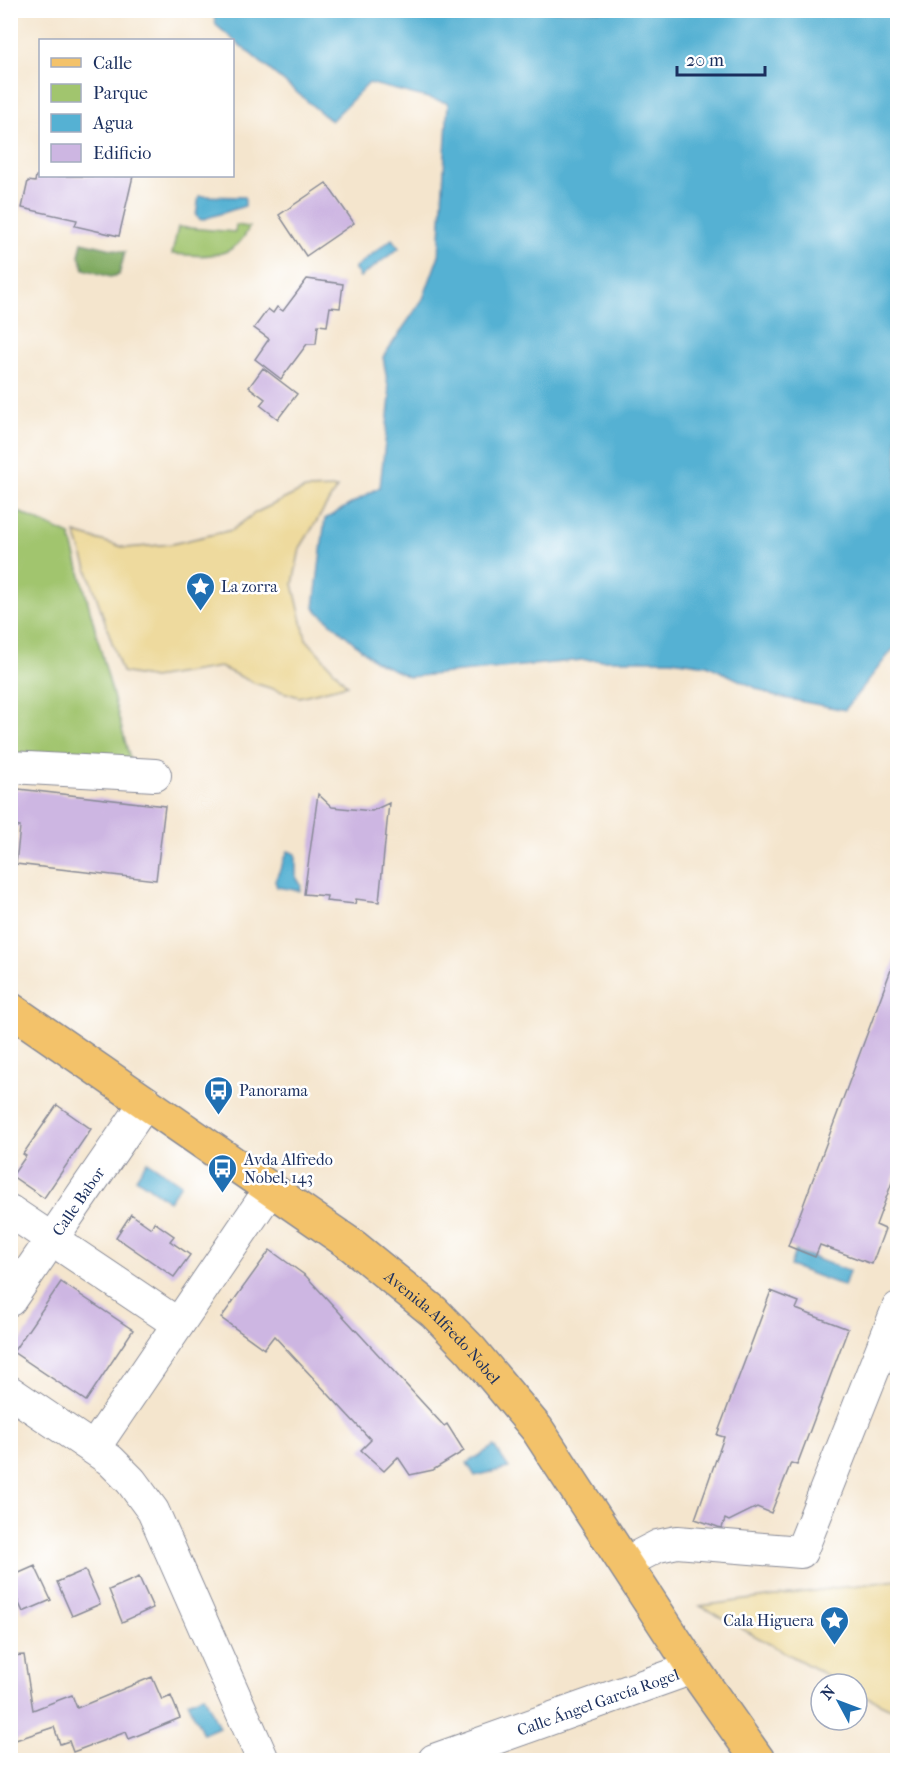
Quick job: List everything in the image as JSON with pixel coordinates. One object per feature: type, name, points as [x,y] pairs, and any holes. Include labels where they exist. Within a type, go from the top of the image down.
[{"type":"main road","name":"Avenida Alfredo Nobel","points":[[10,1009],[271,1188],[393,1277],[471,1350],[537,1429],[755,1759]]},
{"type":"street","points":[[10,767],[155,775]]},
{"type":"street","name":"Calle Babor","points":[[10,1300],[146,1102]]},
{"type":"street","points":[[94,1448],[271,1188]]},
{"type":"street","points":[[10,1211],[178,1324]]},
{"type":"street","points":[[625,1563],[658,1546],[676,1542],[801,1552],[897,1308]]},
{"type":"street","points":[[10,1392],[94,1448],[131,1481],[153,1511],[263,1761]]},
{"type":"street","name":"Calle Ángel García Rogel","points":[[434,1761],[693,1668]]},
{"type":"green space","points":[[236,225],[249,227],[243,238],[226,251],[206,256],[172,254],[178,227],[235,232]]},
{"type":"green space","points":[[82,242],[125,252],[119,275],[110,277],[84,269],[79,256]]},
{"type":"green space","points":[[10,508],[70,535],[131,763],[11,756]]},
{"type":"sand","name":"La zorra","points":[[337,488],[300,548],[293,584],[306,639],[347,685],[299,697],[254,683],[220,667],[153,678],[122,672],[75,533],[126,548],[172,544],[232,530],[255,513],[305,489]]},
{"type":"sand","name":"Cala Higuera","points":[[897,1580],[897,1711],[869,1698],[869,1672],[821,1672],[700,1606]]},
{"type":"water","points":[[213,11],[897,11],[897,649],[893,649],[845,710],[773,696],[707,665],[671,660],[583,660],[409,677],[375,661],[314,608],[325,519],[380,487],[390,398],[383,357],[423,299],[439,255],[448,103],[369,83],[331,121],[216,25]]},
{"type":"water","points":[[199,196],[245,197],[245,206],[201,220],[196,216]]},
{"type":"water","points":[[392,239],[399,248],[360,277],[354,268]]},
{"type":"water","points":[[288,851],[296,854],[296,877],[301,885],[300,891],[277,887],[275,881]]},
{"type":"water","points":[[147,1161],[181,1184],[169,1201],[136,1178]]},
{"type":"water","points":[[795,1251],[849,1271],[844,1286],[790,1266]]},
{"type":"water","points":[[494,1446],[509,1468],[475,1476],[467,1463]]},
{"type":"water","points":[[204,1695],[219,1727],[203,1734],[188,1702]]},
{"type":"building","points":[[36,176],[133,177],[119,236],[75,226],[77,220],[22,208],[28,181],[35,182]]},
{"type":"building","points":[[326,183],[354,223],[306,256],[279,215]]},
{"type":"building","points":[[307,279],[343,284],[340,308],[330,307],[327,326],[318,325],[316,344],[307,344],[281,379],[255,359],[269,339],[254,328],[268,309],[273,313],[277,307],[283,311]]},
{"type":"building","points":[[263,368],[297,394],[278,419],[260,405],[265,399],[249,387]]},
{"type":"building","points":[[10,788],[165,806],[156,880],[16,864],[20,827],[10,826]]},
{"type":"building","points":[[318,794],[332,807],[372,811],[389,803],[379,902],[356,899],[355,904],[326,901],[327,896],[304,894]]},
{"type":"building","points":[[895,959],[897,959],[897,1169],[876,1225],[885,1229],[872,1264],[820,1245],[815,1257],[788,1246]]},
{"type":"building","points":[[57,1105],[91,1129],[44,1198],[12,1176],[26,1156],[23,1154]]},
{"type":"building","points":[[131,1214],[151,1228],[154,1222],[174,1236],[170,1241],[190,1255],[174,1277],[116,1237]]},
{"type":"building","points":[[270,1250],[306,1276],[444,1426],[447,1424],[464,1451],[433,1470],[410,1475],[398,1457],[384,1471],[361,1450],[371,1440],[274,1336],[264,1349],[221,1318]]},
{"type":"building","points":[[61,1282],[133,1330],[86,1401],[13,1352]]},
{"type":"building","points":[[771,1291],[799,1302],[796,1309],[848,1329],[797,1465],[791,1463],[771,1513],[757,1507],[729,1521],[725,1519],[722,1528],[695,1519],[724,1437],[717,1435]]},
{"type":"building","points":[[35,1566],[51,1600],[23,1612],[10,1584],[10,1577]]},
{"type":"building","points":[[85,1570],[100,1604],[72,1616],[57,1582]]},
{"type":"building","points":[[139,1577],[153,1608],[122,1622],[109,1590]]},
{"type":"building","points":[[24,1655],[33,1710],[72,1695],[77,1708],[152,1677],[162,1700],[171,1696],[180,1718],[129,1739],[126,1732],[73,1752],[69,1741],[60,1744],[54,1727],[10,1742],[10,1656]]},
{"type":"place","name":"La zorra","points":[[200,612]]},
{"type":"place","name":"Panorama","points":[[218,1116]]},
{"type":"place","name":"Avda Alfredo Nobel, 143","points":[[223,1194]]},
{"type":"place","name":"Cala Higuera","points":[[835,1646]]}]
